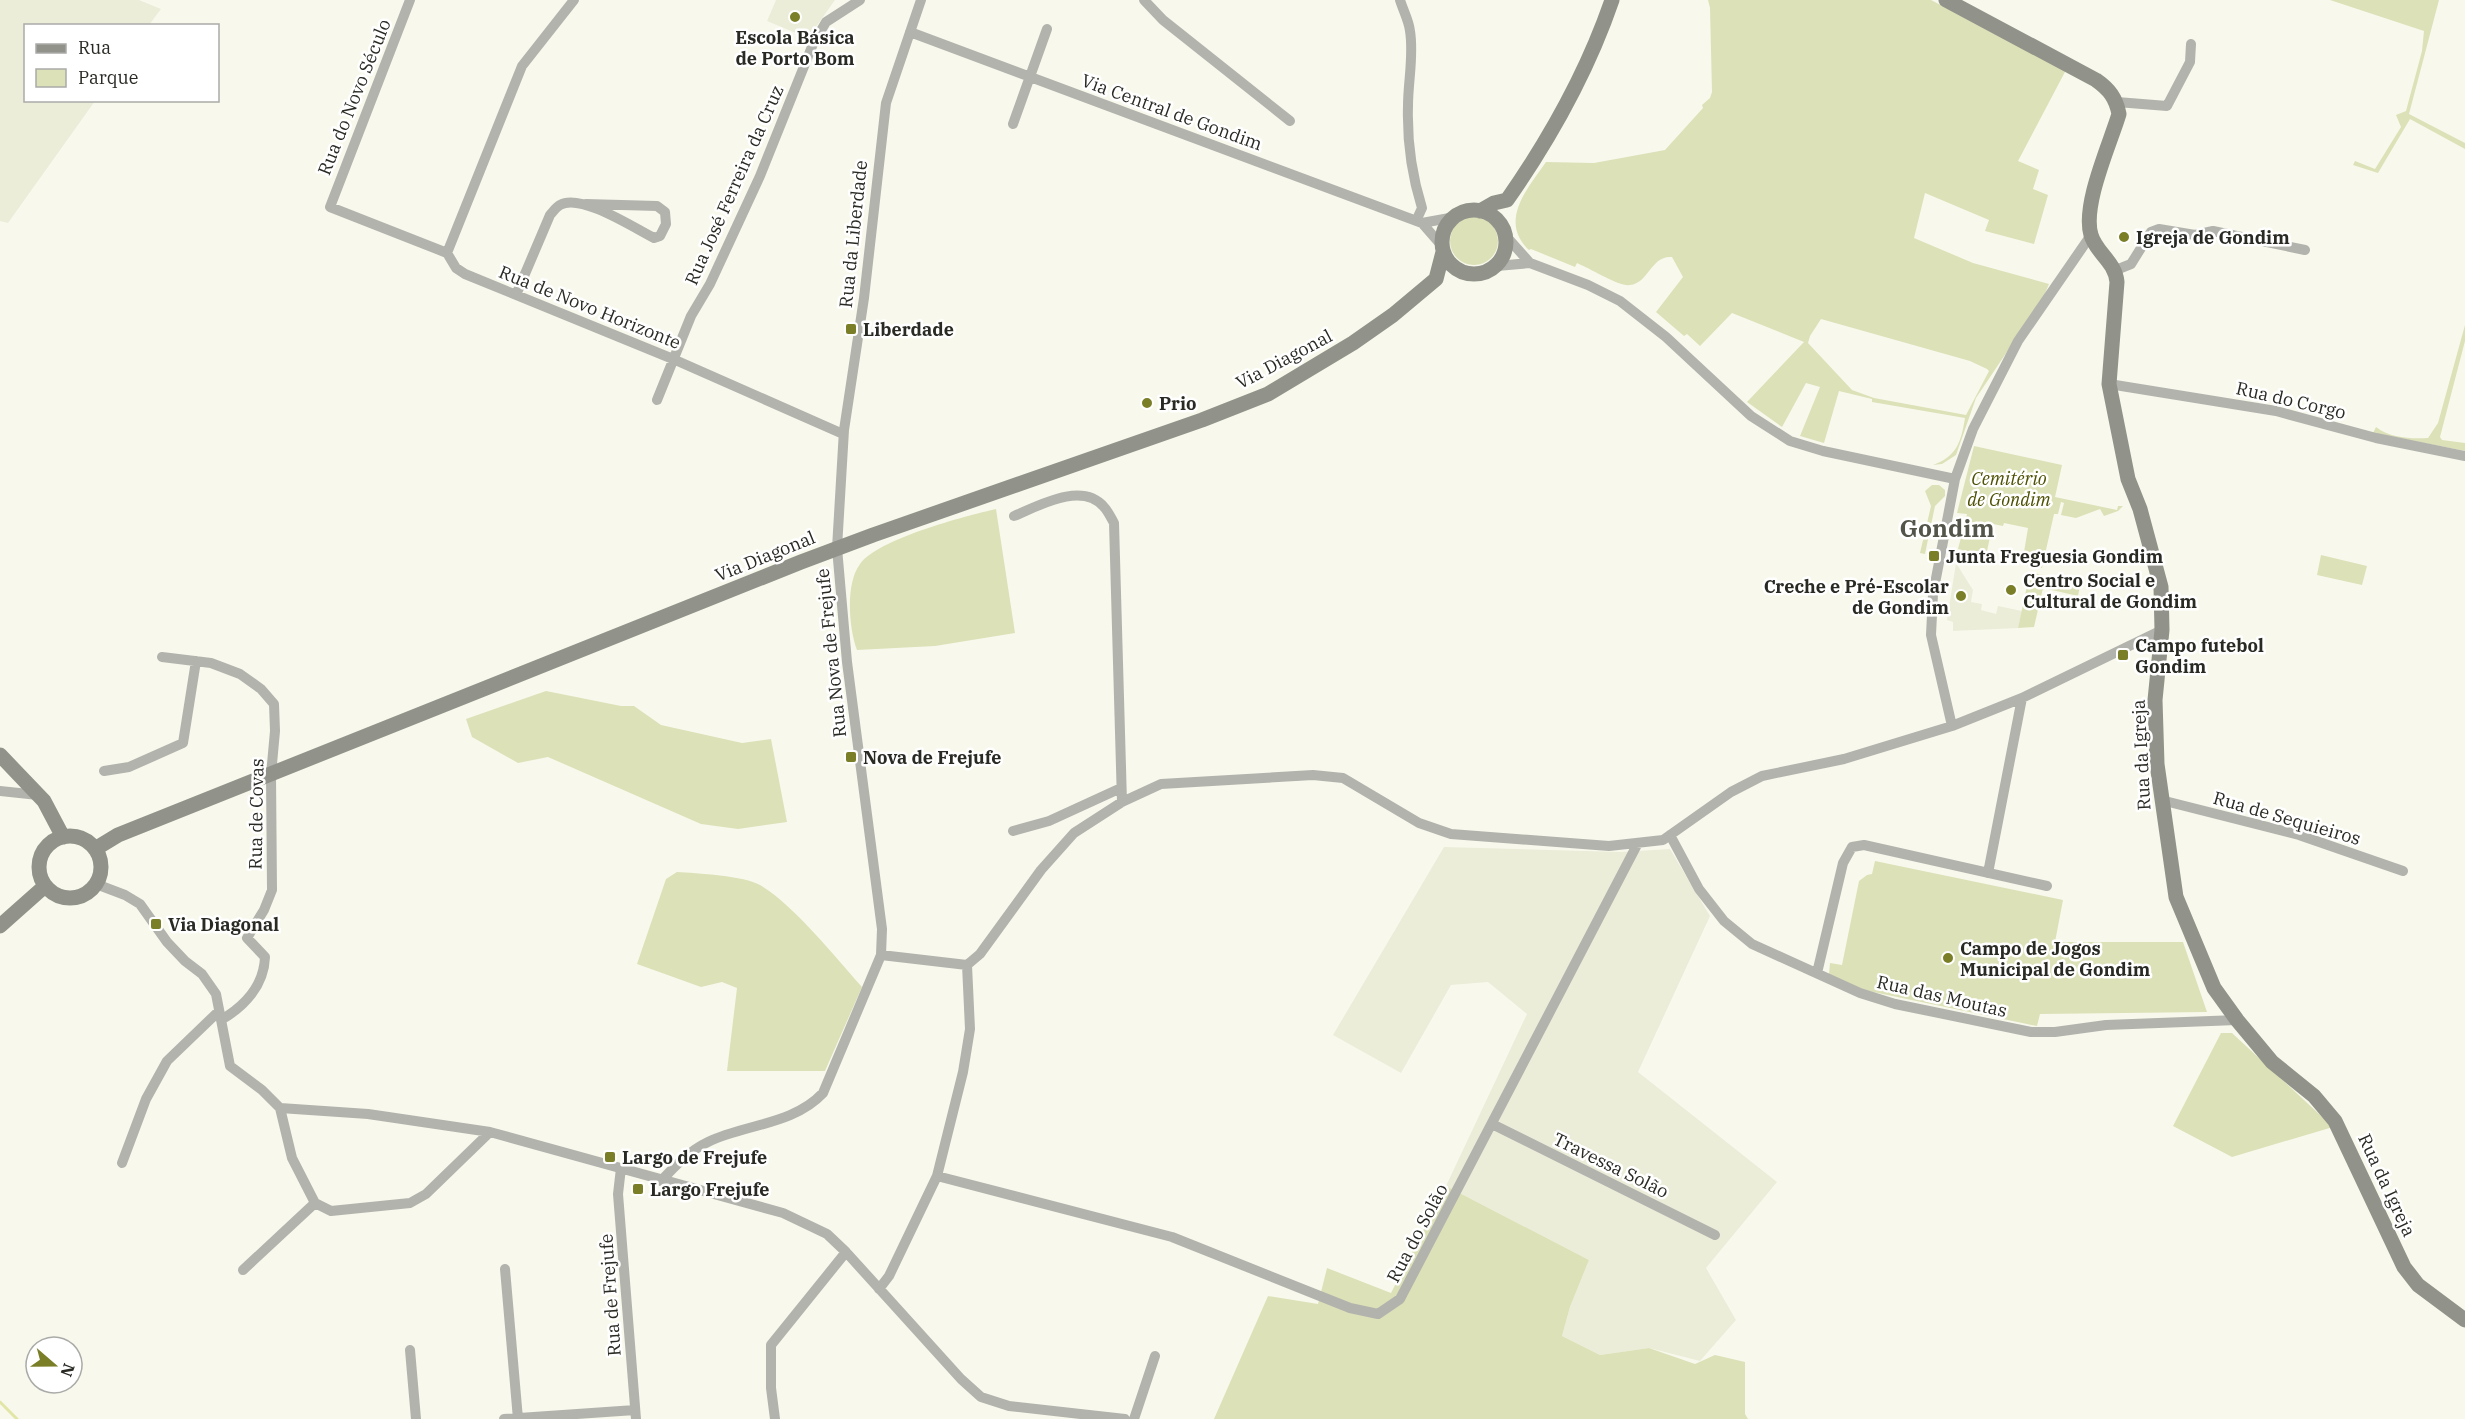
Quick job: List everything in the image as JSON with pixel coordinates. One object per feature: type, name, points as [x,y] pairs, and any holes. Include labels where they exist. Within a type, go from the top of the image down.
[{"type":"main road","points":[[1480,211],[1494,203],[1507,200],[1559,120],[1582,75],[1612,0]]},
{"type":"main road","points":[[1946,0],[2096,80],[2107,88],[2116,102],[2119,114],[2094,190],[2091,235],[2116,270]]},
{"type":"main road","points":[[1505,233],[1495,217],[1480,211],[1464,212],[1455,217],[1444,231],[1443,249],[1436,279],[1466,274],[1477,275],[1497,266],[1506,247],[1505,233],[1509,208],[1507,200]]},
{"type":"main road","points":[[1443,249],[1448,262],[1466,274]]},
{"type":"main road","name":"Rua da Igreja","points":[[2116,270],[2109,384],[2128,478],[2140,509],[2161,587],[2162,630],[2156,700],[2157,764],[2176,897],[2214,988],[2272,1062],[2314,1096],[2335,1121],[2404,1267],[2418,1285],[2465,1320]]},
{"type":"main road","name":"Via Diagonal","points":[[95,849],[118,835],[837,549],[1202,420],[1268,394],[1353,344],[1393,315],[1436,279]]},
{"type":"main road","points":[[0,755],[44,801],[63,837]]},
{"type":"main road","points":[[63,837],[81,838],[95,849],[101,866],[96,884],[81,896],[62,897],[45,886],[39,867],[46,848],[63,837]]},
{"type":"main road","points":[[0,927],[45,886]]},
{"type":"street","name":"Rua do Novo Século","points":[[330,207],[410,0]]},
{"type":"street","points":[[447,253],[522,66],[574,0]]},
{"type":"street","name":"Rua José Ferreira da Cruz","points":[[657,400],[691,316],[710,284],[760,176],[813,44],[826,22],[860,0]]},
{"type":"street","name":"Rua da Liberdade","points":[[837,549],[843,434],[864,298],[886,103],[921,0]]},
{"type":"street","points":[[1144,0],[1162,20],[1290,121]]},
{"type":"street","points":[[1400,0],[1410,30],[1412,63],[1408,106],[1409,132],[1416,189],[1422,208],[1419,222],[1455,217]]},
{"type":"street","points":[[1013,124],[1047,29]]},
{"type":"street","name":"Via Central de Gondim","points":[[910,32],[1419,222],[1443,249]]},
{"type":"street","points":[[2116,102],[2167,106],[2190,62],[2191,44]]},
{"type":"street","points":[[516,295],[550,215],[559,205],[569,202],[657,206],[665,212],[666,224],[660,236],[654,238],[586,204]]},
{"type":"street","name":"Rua de Novo Horizonte","points":[[330,207],[447,253],[456,268],[465,274],[673,359],[843,434]]},
{"type":"street","points":[[2116,270],[2131,264],[2151,232],[2159,229],[2194,235],[2213,231],[2305,250]]},
{"type":"street","points":[[1505,233],[1530,263]]},
{"type":"street","points":[[1952,726],[1932,635],[1933,594],[1955,479],[1973,429],[2018,341],[2091,235]]},
{"type":"street","points":[[1497,266],[1530,263],[1599,290],[1629,308],[1666,337],[1751,416],[1779,436],[1811,448],[1955,479]]},
{"type":"street","name":"Rua do Corgo","points":[[2109,384],[2276,411],[2376,438],[2465,456]]},
{"type":"street","points":[[1014,516],[1057,499],[1085,495],[1103,505],[1114,523],[1122,801]]},
{"type":"street","name":"Rua Nova de Frejufe","points":[[661,1181],[682,1158],[708,1142],[795,1113],[811,1105],[823,1093],[881,955],[882,929],[847,662],[837,549]]},
{"type":"street","points":[[881,955],[967,965],[980,954],[1041,870],[1074,833],[1122,801],[1161,784],[1313,775],[1343,778],[1419,823],[1451,834],[1609,846],[1663,840],[1731,792],[1762,776],[1844,759],[1952,726],[2022,698],[2162,630]]},
{"type":"street","name":"Rua de Covas","points":[[162,657],[211,663],[240,674],[261,688],[274,704],[275,731],[271,775],[272,890],[264,910],[247,938],[265,957],[264,972],[249,999],[220,1016]]},
{"type":"street","points":[[104,771],[129,767],[183,743],[196,661]]},
{"type":"street","points":[[1988,873],[2022,698]]},
{"type":"street","points":[[1013,831],[1049,821],[1121,788]]},
{"type":"street","points":[[0,791],[38,795]]},
{"type":"street","name":"Rua de Sequieiros","points":[[2161,800],[2299,835],[2403,871]]},
{"type":"street","name":"Rua das Moutas","points":[[1670,835],[1699,889],[1724,921],[1752,944],[1860,993],[1894,1004],[2031,1032],[2055,1032],[2106,1025],[2237,1020]]},
{"type":"street","name":"Rua do Solão","points":[[937,1176],[1172,1237],[1350,1308],[1378,1314],[1400,1299],[1638,843]]},
{"type":"street","points":[[1817,973],[1843,863],[1852,847],[1864,845],[2047,886]]},
{"type":"street","points":[[96,884],[140,904],[167,942],[185,961],[202,974],[216,994],[230,1066],[262,1090],[280,1108],[292,1158],[315,1203],[331,1211],[410,1203],[426,1194],[490,1132]]},
{"type":"street","points":[[879,1288],[890,1276],[937,1176],[963,1072],[970,1029],[967,965]]},
{"type":"street","points":[[122,1163],[146,1100],[167,1061],[220,1016]]},
{"type":"street","points":[[280,1108],[368,1114],[490,1132],[783,1213],[827,1234],[961,1379],[981,1397],[1009,1406],[1125,1419]]},
{"type":"street","name":"Travessa Solão","points":[[1492,1124],[1715,1235]]},
{"type":"street","name":"Rua de Frejufe","points":[[621,1168],[618,1194],[635,1414]]},
{"type":"street","points":[[243,1270],[315,1203]]},
{"type":"street","points":[[774,1419],[771,1346],[846,1252]]},
{"type":"street","points":[[505,1269],[517,1418]]},
{"type":"street","points":[[410,1350],[416,1419]]},
{"type":"street","points":[[1134,1419],[1155,1356]]},
{"type":"street","points":[[504,1419],[635,1414]]},
{"type":"shaded area","points":[[0,0],[139,0],[161,9],[150,24],[24,24],[24,102],[94,102],[8,223],[0,221]]},
{"type":"shaded area","name":"Escola Básica de Porto Bom","points":[[776,0],[835,0],[808,38],[767,21]]},
{"type":"shaded area","name":"Creche e Pré-Escolar de Gondim","points":[[1956,563],[1973,590],[1971,602],[1982,604],[1981,610],[1996,614],[1998,606],[2022,611],[2018,628],[1953,631],[1953,622],[1947,620]]},
{"type":"shaded area","points":[[1444,847],[1621,852],[1670,849],[1710,916],[1638,1072],[1777,1182],[1706,1268],[1736,1320],[1700,1361],[1649,1348],[1600,1355],[1562,1336],[1570,1307],[1589,1260],[1446,1186],[1527,1014],[1488,982],[1451,985],[1401,1073],[1333,1035]]},
{"type":"green space","points":[[1708,0],[1931,0],[2066,70],[2018,161],[2039,170],[2033,189],[2048,195],[2034,244],[1985,231],[1989,220],[1925,193],[1914,238],[1973,263],[2049,284],[2043,298],[1976,398],[1956,455],[1942,464],[1933,465],[1953,453],[1962,434],[1965,418],[1872,402],[1872,399],[1839,391],[1824,443],[1800,436],[1820,387],[1806,383],[1782,427],[1747,402],[1804,342],[1732,313],[1700,346],[1687,334],[1684,336],[1656,312],[1683,277],[1672,257],[1659,260],[1642,280],[1626,285],[1577,263],[1575,267],[1529,250],[1520,239],[1516,228],[1519,205],[1546,162],[1594,163],[1665,150],[1703,108],[1702,105],[1710,98],[1712,92]],"holes":[[[1821,319],[1970,361],[1989,371],[1966,415],[1874,398],[1852,390],[1808,343]]]},
{"type":"green space","points":[[2330,0],[2439,0],[2409,114],[2465,143],[2465,149],[2410,119],[2378,173],[2353,165],[2355,161],[2375,169],[2401,127],[2396,115],[2406,111],[2422,51],[2424,31]]},
{"type":"green space","points":[[1469,217],[1479,217],[1491,224],[1498,236],[1498,246],[1491,258],[1479,265],[1469,265],[1454,254],[1450,246],[1450,236],[1461,221]]},
{"type":"green space","points":[[2465,325],[2465,341],[2440,437],[2442,440],[2465,443],[2465,451],[2373,433],[2376,427],[2394,436],[2428,438],[2438,423]]},
{"type":"green space","name":"Cemitério de Gondim","points":[[1974,446],[2062,465],[2055,497],[2117,510],[2118,506],[2123,506],[2118,511],[2104,516],[2100,509],[2076,518],[2061,515],[2064,503],[2061,502],[2058,514],[2054,514],[2042,568],[2022,564],[2028,528],[2004,523],[2003,526],[1993,524],[1991,529],[1965,522],[1967,514],[1957,513]]},
{"type":"green space","points":[[1932,485],[1939,485],[1945,490],[1945,496],[1935,506],[1925,554],[1920,553],[1931,506],[1925,491]]},
{"type":"green space","points":[[996,509],[1015,633],[935,646],[857,650],[850,619],[850,594],[855,573],[860,564],[884,546],[903,537]]},
{"type":"green space","points":[[1963,530],[1990,537],[1986,556],[1958,549]]},
{"type":"green space","points":[[2321,555],[2367,566],[2362,585],[2317,575]]},
{"type":"green space","points":[[2030,572],[2080,586],[2078,596],[2043,588],[2034,627],[2018,628]]},
{"type":"green space","points":[[546,691],[621,706],[634,706],[661,725],[742,743],[771,739],[787,822],[738,829],[701,824],[548,757],[518,763],[472,737],[466,719]]},
{"type":"green space","name":"Campo de Jogos Municipal de Gondim","points":[[1875,861],[2063,900],[2055,942],[2183,942],[2207,1012],[2040,1014],[2037,1026],[1849,987],[1829,974],[1830,963],[1842,965],[1859,881],[1872,874]]},
{"type":"green space","points":[[677,872],[732,877],[760,885],[800,918],[862,987],[825,1071],[727,1071],[737,988],[722,982],[701,987],[637,964],[666,879]]},
{"type":"green space","points":[[2221,1033],[2232,1033],[2333,1127],[2232,1157],[2173,1126]]},
{"type":"green space","points":[[1446,1186],[1589,1260],[1570,1307],[1562,1336],[1600,1355],[1649,1348],[1695,1364],[1715,1355],[1745,1362],[1745,1414],[1748,1419],[1214,1419],[1268,1296],[1318,1304],[1327,1268],[1391,1293]]},
{"type":"waterway","points":[[0,1402],[17,1419]]},
{"type":"place","name":"Escola Básica de Porto Bom","points":[[795,17]]},
{"type":"place","name":"Igreja de Gondim","points":[[2124,237]]},
{"type":"place","name":"Liberdade","points":[[851,329]]},
{"type":"place","name":"Prio","points":[[1147,403]]},
{"type":"place","name":"Junta Freguesia Gondim","points":[[1934,556]]},
{"type":"place","name":"Centro Social e Cultural de Gondim","points":[[2011,590]]},
{"type":"place","name":"Creche e Pré-Escolar de Gondim","points":[[1961,596]]},
{"type":"place","name":"Campo futebol Gondim","points":[[2123,655]]},
{"type":"place","name":"Nova de Frejufe","points":[[851,757]]},
{"type":"place","name":"Via Diagonal","points":[[156,924]]},
{"type":"place","name":"Campo de Jogos Municipal de Gondim","points":[[1948,958]]},
{"type":"place","name":"Largo de Frejufe","points":[[610,1157]]},
{"type":"place","name":"Largo Frejufe","points":[[638,1189]]},
{"type":"district","name":"Gondim","points":[[1947,528]]}]
